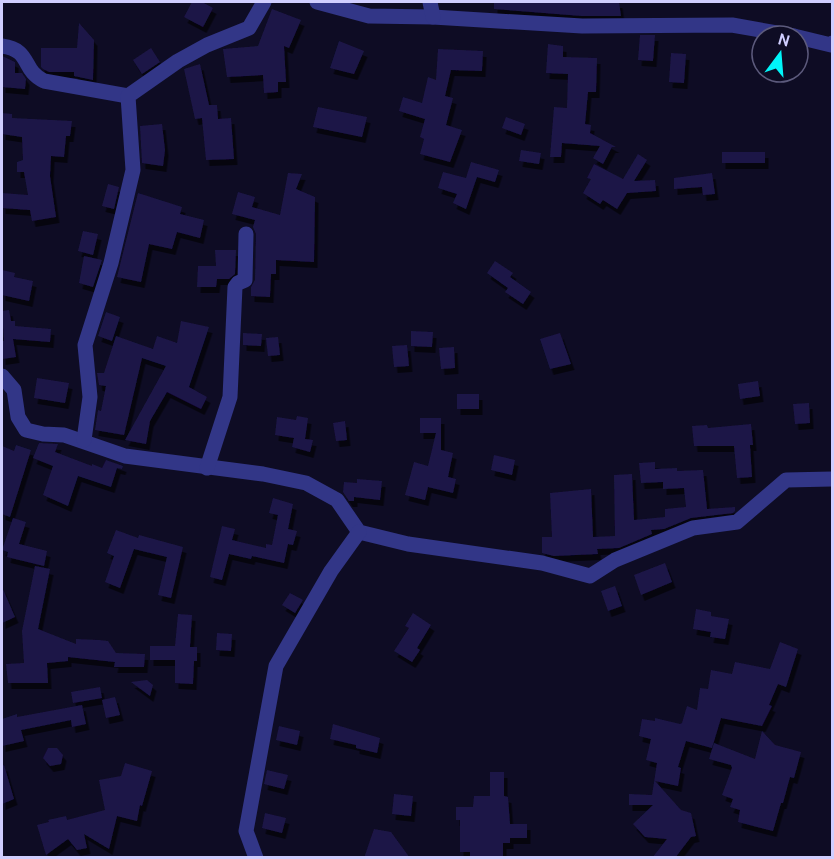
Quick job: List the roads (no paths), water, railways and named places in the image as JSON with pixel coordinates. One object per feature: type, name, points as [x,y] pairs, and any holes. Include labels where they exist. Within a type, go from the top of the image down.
[{"type":"street","points":[[2,46],[16,49],[34,76],[44,81],[128,96],[178,61],[207,45],[249,28],[264,2]]},
{"type":"street","points":[[317,2],[369,16],[433,17],[582,26],[732,25],[750,28]]},
{"type":"street","points":[[430,2],[433,17]]},
{"type":"street","points":[[810,40],[831,45],[832,43]]},
{"type":"street","points":[[84,440],[90,397],[85,345],[111,262],[133,170],[128,96]]},
{"type":"street","points":[[207,468],[230,397],[236,287],[238,283],[245,280],[246,234]]},
{"type":"street","points":[[2,376],[14,390],[18,417],[26,430],[84,440],[107,451],[125,456],[263,474],[306,483],[337,500],[359,532],[408,544],[542,563],[590,576],[615,560],[693,528],[737,522],[786,480],[832,479]]},
{"type":"street","points":[[256,858],[246,831],[276,666],[331,571],[359,532]]}]
